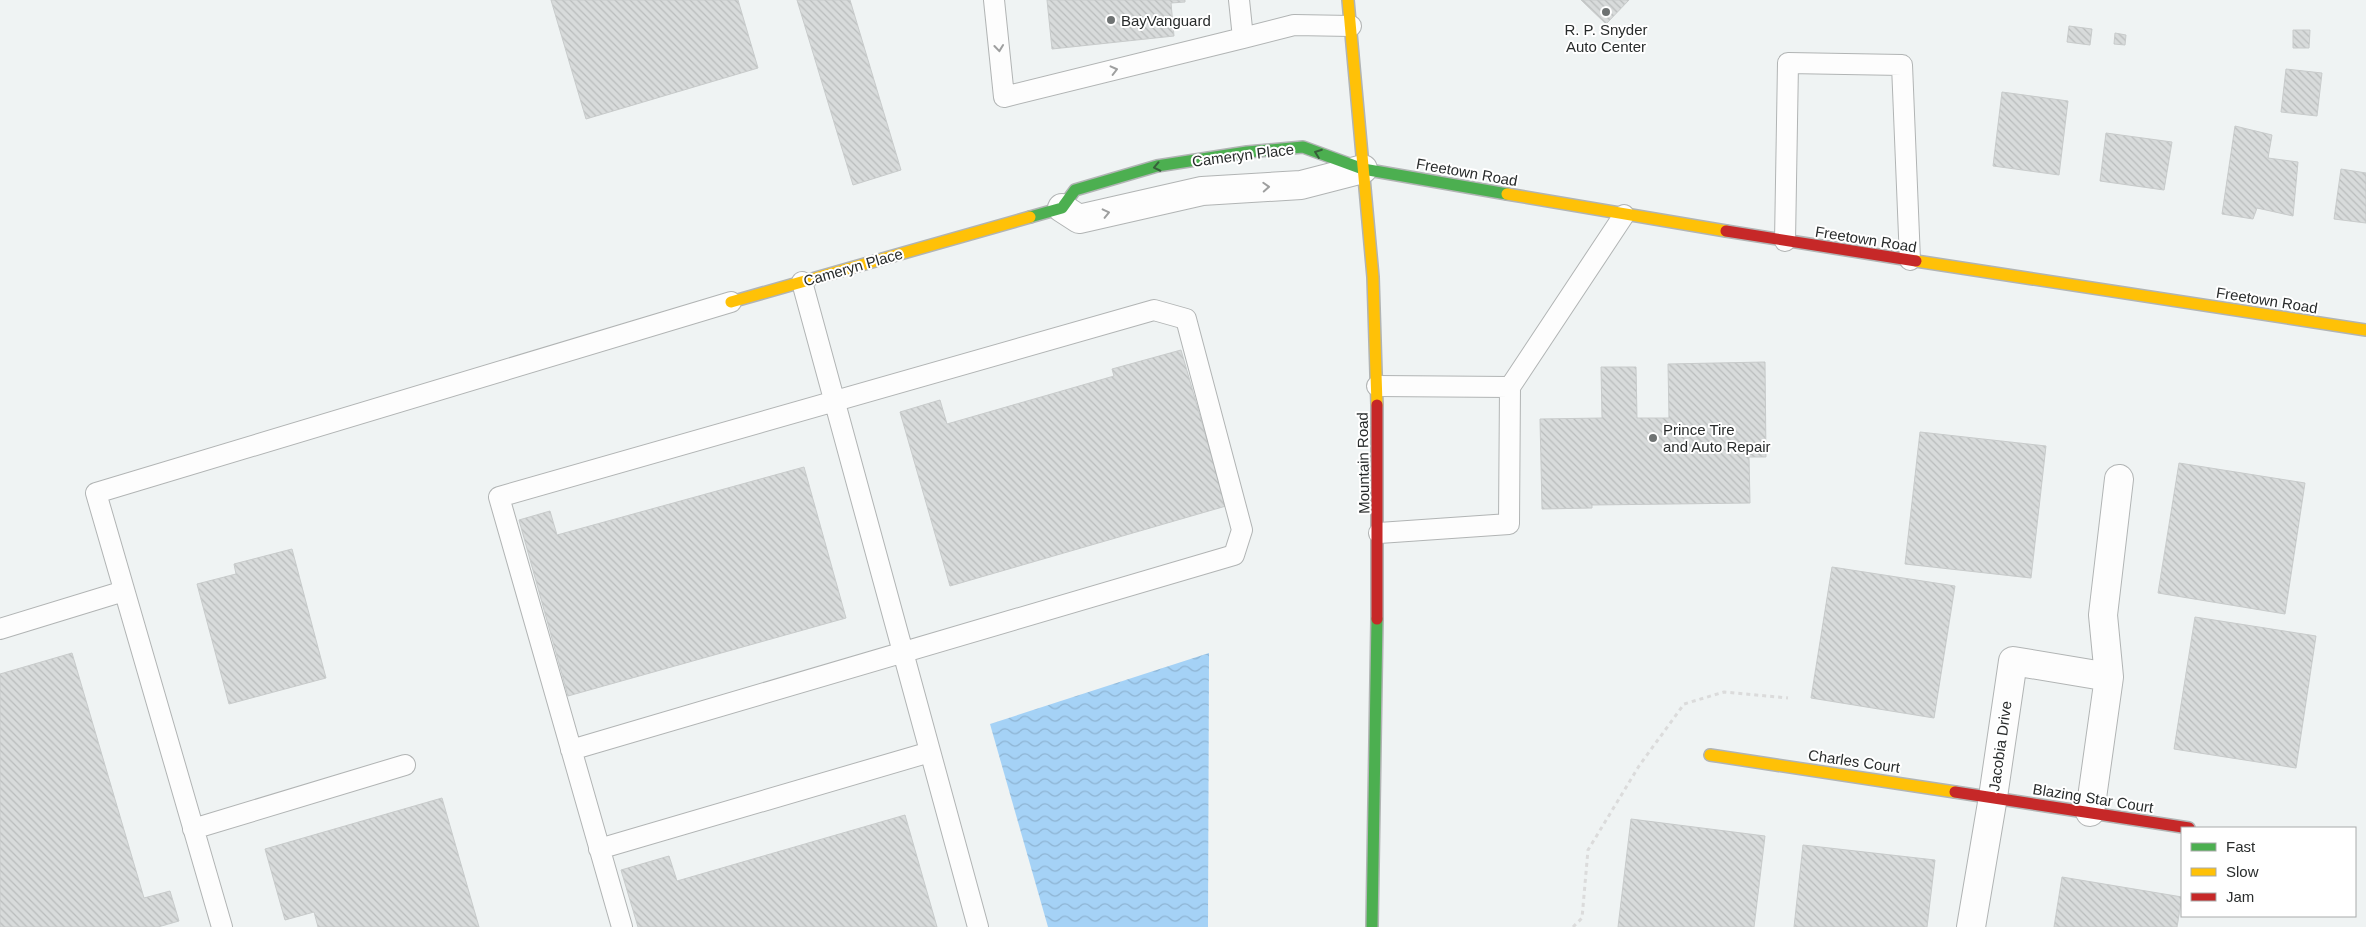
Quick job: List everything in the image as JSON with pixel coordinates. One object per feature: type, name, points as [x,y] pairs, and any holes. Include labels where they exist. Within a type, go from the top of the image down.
[{"type":"street","name":"Mountain Road","points":[[1348,0],[1373,277],[1377,386],[1378,533],[1372,927]]},
{"type":"street","name":"Cameryn Place","points":[[731,302],[1062,208],[1075,190],[1157,166],[1247,152],[1303,147],[1363,169]]},
{"type":"street","name":"Cameryn Place","points":[[1062,208],[1079,220],[1202,191],[1301,185],[1363,169]]},
{"type":"street","name":"Freetown Road","points":[[1363,169],[1785,241],[2366,330]]},
{"type":"street","points":[[2090,812],[2109,677],[2103,615],[2119,479]]},
{"type":"street","name":"Jacobia Drive","points":[[1971,927],[2013,661],[2109,677]]},
{"type":"street","name":"Charles Court","points":[[1710,755],[1993,797]]},
{"type":"street","name":"Blazing Star Court","points":[[1993,797],[2183,827]]},
{"type":"lane","points":[[994,0],[1004,97],[1294,25],[1351,26]]},
{"type":"lane","points":[[1239,0],[1243,38]]},
{"type":"lane","points":[[1785,241],[1788,64],[1902,65],[1910,260]]},
{"type":"lane","points":[[1378,533],[1509,524],[1510,387],[1624,215]]},
{"type":"lane","points":[[802,282],[978,927]]},
{"type":"lane","points":[[222,927],[96,493],[731,302]]},
{"type":"lane","points":[[571,750],[1234,554],[1242,530],[1186,318],[1154,310],[499,497],[599,849],[622,927]]},
{"type":"lane","points":[[1377,386],[1510,387]]},
{"type":"lane","points":[[0,629],[124,591]]},
{"type":"lane","points":[[599,849],[930,752]]},
{"type":"lane","points":[[193,829],[405,765]]},
{"type":"path","points":[[1573,927],[1582,918],[1588,850],[1640,766],[1684,704],[1724,692],[1788,698]]},
{"type":"water","points":[[1209,653],[1208,927],[1048,927],[990,724]]},
{"type":"building","points":[[551,0],[738,0],[758,68],[586,119]]},
{"type":"building","points":[[797,0],[850,0],[901,170],[853,185]]},
{"type":"building","name":"BayVanguard","points":[[1047,0],[1185,0],[1185,2],[1171,3],[1174,36],[1052,49]]},
{"type":"building","name":"R. P. Snyder Auto Center","points":[[1581,0],[1629,0],[1606,24]]},
{"type":"building","points":[[2069,26],[2092,29],[2090,45],[2067,42]]},
{"type":"building","points":[[2293,30],[2310,30],[2309,48],[2293,48]]},
{"type":"building","points":[[2115,33],[2126,35],[2125,45],[2114,44]]},
{"type":"building","points":[[2286,69],[2322,73],[2317,116],[2281,112]]},
{"type":"building","points":[[2002,92],[2068,101],[2059,175],[1993,166]]},
{"type":"building","points":[[2235,126],[2272,135],[2268,158],[2298,162],[2293,216],[2257,208],[2253,219],[2222,214]]},
{"type":"building","points":[[2106,133],[2172,142],[2164,190],[2100,181]]},
{"type":"building","points":[[2341,169],[2366,173],[2366,223],[2334,219]]},
{"type":"building","points":[[1181,350],[1226,506],[950,586],[900,412],[940,400],[947,424],[1114,376],[1112,369]]},
{"type":"building","name":"Prince Tire and Auto Repair","points":[[1765,362],[1766,457],[1749,457],[1750,503],[1592,505],[1592,508],[1542,509],[1540,419],[1602,418],[1601,367],[1636,367],[1637,418],[1669,418],[1668,364]]},
{"type":"building","points":[[1920,432],[2046,446],[2031,578],[1905,564]]},
{"type":"building","points":[[2179,463],[2305,483],[2285,614],[2158,593]]},
{"type":"building","points":[[804,467],[846,618],[568,696],[519,520],[550,511],[557,535]]},
{"type":"building","points":[[292,549],[326,678],[229,704],[197,584],[236,574],[234,564]]},
{"type":"building","points":[[1832,567],[1955,586],[1934,718],[1811,698]]},
{"type":"building","points":[[2195,617],[2316,636],[2296,768],[2174,749]]},
{"type":"building","points":[[72,653],[144,898],[170,891],[179,921],[158,927],[0,927],[0,674]]},
{"type":"building","points":[[442,798],[479,927],[318,927],[314,912],[285,920],[265,849]]},
{"type":"building","points":[[905,815],[937,927],[638,927],[621,870],[669,856],[677,881]]},
{"type":"building","points":[[1631,819],[1765,836],[1754,927],[1618,927]]},
{"type":"building","points":[[1803,845],[1935,860],[1927,927],[1794,927]]},
{"type":"building","points":[[2062,877],[2181,897],[2177,927],[2054,927]]},
{"type":"traffic: fast","points":[[1030,217],[1062,208],[1075,190],[1157,166],[1247,152],[1303,147],[1363,169],[1507,194]]},
{"type":"traffic: fast","points":[[1372,927],[1377,619]]},
{"type":"traffic: slow","points":[[1348,0],[1373,277],[1377,405]]},
{"type":"traffic: slow","points":[[1507,194],[1726,231]]},
{"type":"traffic: slow","points":[[731,302],[1030,217]]},
{"type":"traffic: slow","points":[[1916,261],[2366,330]]},
{"type":"traffic: slow","points":[[1710,755],[1955,792]]},
{"type":"traffic: jam","points":[[1726,231],[1916,261]]},
{"type":"traffic: jam","points":[[1377,405],[1377,619]]},
{"type":"traffic: jam","points":[[1955,792],[2182,827]]},
{"type":"place","name":"R. P. Snyder Auto Center","points":[[1606,12]]},
{"type":"place","name":"BayVanguard","points":[[1111,20]]},
{"type":"place","name":"Prince Tire and Auto Repair","points":[[1653,438]]}]
